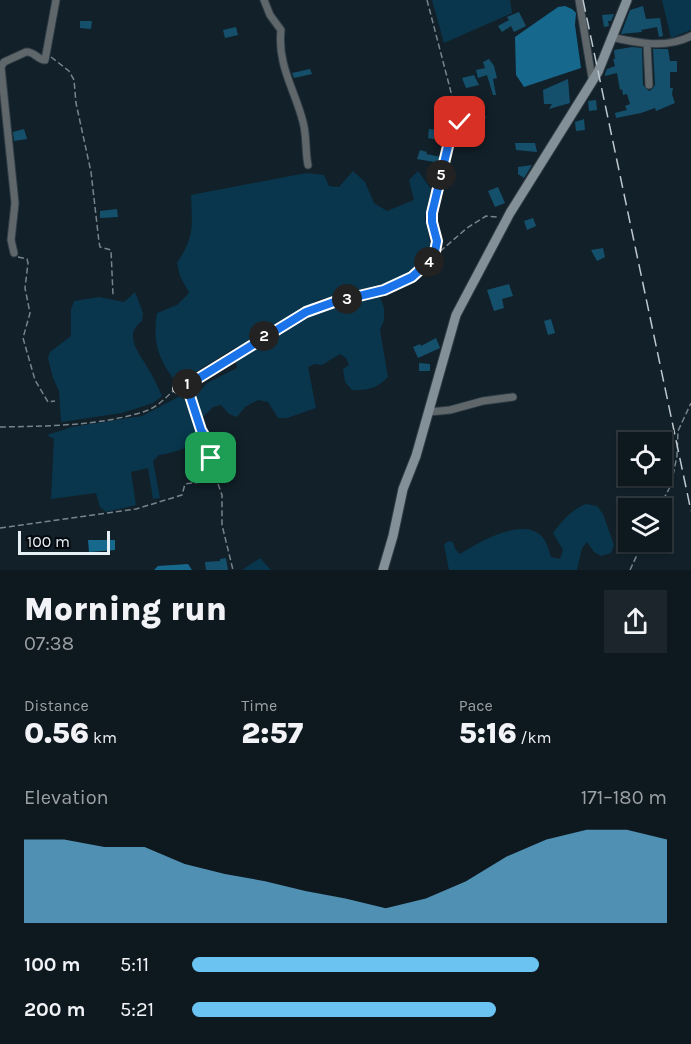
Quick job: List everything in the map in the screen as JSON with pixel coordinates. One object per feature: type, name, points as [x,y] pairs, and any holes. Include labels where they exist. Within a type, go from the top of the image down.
[{"type":"main road","points":[[383,570],[403,489],[429,412],[456,315],[505,223],[592,78],[598,72],[627,0]]},
{"type":"street","points":[[14,253],[11,240],[15,203],[1,67],[4,62],[24,52],[30,52],[44,60],[48,54],[56,0]]},
{"type":"street","points":[[264,0],[270,15],[281,30],[280,40],[284,66],[303,120],[308,165]]},
{"type":"street","points":[[579,0],[592,78]]},
{"type":"street","points":[[611,37],[647,44],[680,41],[691,36]]},
{"type":"street","points":[[647,44],[649,85]]},
{"type":"street","points":[[429,412],[513,397]]},
{"type":"path","points":[[427,0],[452,96],[460,114],[457,132],[449,142],[432,213],[437,241],[434,257]]},
{"type":"path","points":[[48,54],[69,71],[74,81],[76,103],[91,172],[100,247],[111,250],[113,295]]},
{"type":"path","points":[[0,427],[90,422],[144,412],[160,404],[178,388],[194,381],[306,312],[398,285],[412,277],[467,228],[486,216],[495,216],[505,223]]},
{"type":"path","points":[[14,253],[27,259],[28,262],[25,288],[30,313],[23,338],[32,371],[45,399],[48,402],[55,401]]},
{"type":"path","points":[[178,388],[187,391],[190,396],[201,430],[207,440],[216,480],[222,495],[222,525],[233,570]]},
{"type":"path","points":[[664,498],[671,485],[677,456],[678,431],[691,403]]},
{"type":"path","points":[[0,528],[136,509],[182,495],[185,484],[216,480]]},
{"type":"path","points":[[630,570],[638,552]]},
{"type":"shaded area","points":[[432,0],[510,0],[512,13],[444,43]]},
{"type":"shaded area","points":[[662,0],[691,0],[691,30],[671,38]]},
{"type":"shaded area","points":[[565,6],[576,13],[575,25],[581,68],[524,87],[516,75],[515,37],[558,7]]},
{"type":"shaded area","points":[[353,171],[365,182],[374,203],[387,211],[414,200],[409,180],[418,171],[431,189],[425,218],[431,247],[427,259],[397,281],[318,300],[177,384],[161,359],[155,334],[157,313],[177,305],[189,293],[180,276],[177,263],[190,238],[191,195],[306,173],[324,175],[329,186],[339,187]]},
{"type":"shaded area","points":[[135,292],[143,313],[142,321],[133,332],[133,338],[162,396],[153,403],[122,413],[61,422],[59,391],[48,358],[50,352],[71,336],[71,310],[74,301],[99,297],[124,302]]},
{"type":"shaded area","points":[[379,294],[384,308],[384,320],[380,330],[388,377],[380,384],[368,389],[352,390],[345,382],[343,369],[349,365],[346,358],[340,354],[322,365],[315,364],[308,367],[316,408],[287,418],[278,418],[268,402],[258,400],[245,407],[237,417],[229,414],[221,405],[213,407],[201,419],[193,399],[207,383],[237,368],[235,357],[308,317]]},
{"type":"shaded area","points":[[182,395],[199,428],[199,444],[159,455],[153,461],[160,498],[153,499],[148,468],[131,472],[136,505],[106,512],[100,507],[96,493],[51,499],[54,439],[47,435],[72,427],[142,416]]},
{"type":"shaded area","points":[[586,504],[597,506],[603,514],[614,545],[611,553],[601,556],[594,552],[587,542],[582,548],[577,570],[449,570],[444,545],[448,541],[453,542],[460,554],[490,537],[515,530],[526,529],[536,532],[544,539],[551,557],[560,559],[563,550],[553,533],[563,520]]},
{"type":"shaded area","points":[[88,540],[115,540],[115,550],[89,552]]},
{"type":"shaded area","points":[[260,558],[271,570],[242,570]]},
{"type":"shaded area","points":[[188,564],[192,570],[154,570],[158,566]]},
{"type":"building","points":[[643,6],[646,19],[660,18],[663,36],[659,37],[657,27],[641,30],[642,32],[621,34],[630,10]]},
{"type":"building","points":[[519,12],[526,26],[514,32],[511,26],[502,32],[498,26],[509,20],[507,17]]},
{"type":"building","points":[[614,14],[611,21],[608,21],[609,26],[604,27],[602,15]]},
{"type":"building","points":[[80,21],[92,21],[91,29],[80,28]]},
{"type":"building","points":[[236,27],[238,35],[225,38],[223,30]]},
{"type":"building","points":[[642,48],[643,85],[649,91],[655,85],[653,49],[668,49],[670,61],[677,61],[677,72],[670,72],[670,88],[673,88],[675,103],[656,111],[655,108],[616,118],[615,113],[627,110],[625,106],[630,104],[627,94],[623,95],[622,89],[620,90],[617,73],[605,76],[605,74],[607,69],[615,66],[614,50]]},
{"type":"building","points":[[489,59],[494,66],[497,78],[493,79],[496,95],[493,95],[487,75],[478,78],[476,70],[485,68],[483,62]]},
{"type":"building","points":[[310,69],[312,74],[294,78],[292,73]]},
{"type":"building","points":[[474,75],[479,85],[466,88],[462,78]]},
{"type":"building","points":[[568,79],[570,103],[549,109],[552,104],[544,104],[543,90]]},
{"type":"building","points":[[596,100],[597,110],[589,111],[588,101]]},
{"type":"building","points":[[482,108],[486,118],[476,121],[472,111]]},
{"type":"building","points":[[584,119],[585,130],[576,131],[575,122]]},
{"type":"building","points":[[24,129],[27,139],[14,141],[13,132]]},
{"type":"building","points":[[429,129],[449,133],[448,142],[428,138]]},
{"type":"building","points":[[515,143],[535,143],[537,152],[516,150]]},
{"type":"building","points":[[420,150],[427,152],[426,154],[441,157],[440,163],[417,159]]},
{"type":"building","points":[[532,165],[524,178],[518,174],[518,167]]},
{"type":"building","points":[[498,187],[505,203],[495,207],[488,191]]},
{"type":"building","points":[[117,209],[118,217],[100,218],[100,211]]},
{"type":"building","points":[[533,218],[536,226],[527,230],[524,221]]},
{"type":"building","points":[[603,248],[605,257],[597,261],[591,250]]},
{"type":"building","points":[[509,284],[513,296],[502,299],[504,308],[494,311],[487,290]]},
{"type":"building","points":[[551,319],[555,333],[548,335],[544,321]]},
{"type":"building","points":[[436,338],[440,348],[418,358],[413,347],[420,344],[421,346]]},
{"type":"building","points":[[419,363],[430,364],[430,371],[419,371]]},
{"type":"building","points":[[226,558],[228,570],[206,570],[205,562],[220,561]]},
{"type":"railway","points":[[583,0],[691,511]]},
{"type":"route","points":[[211,458],[207,440],[201,430],[190,396],[187,391],[178,388],[194,381],[306,312],[398,285],[412,277],[434,257],[437,241],[432,213],[449,142],[457,132],[460,122]]}]
